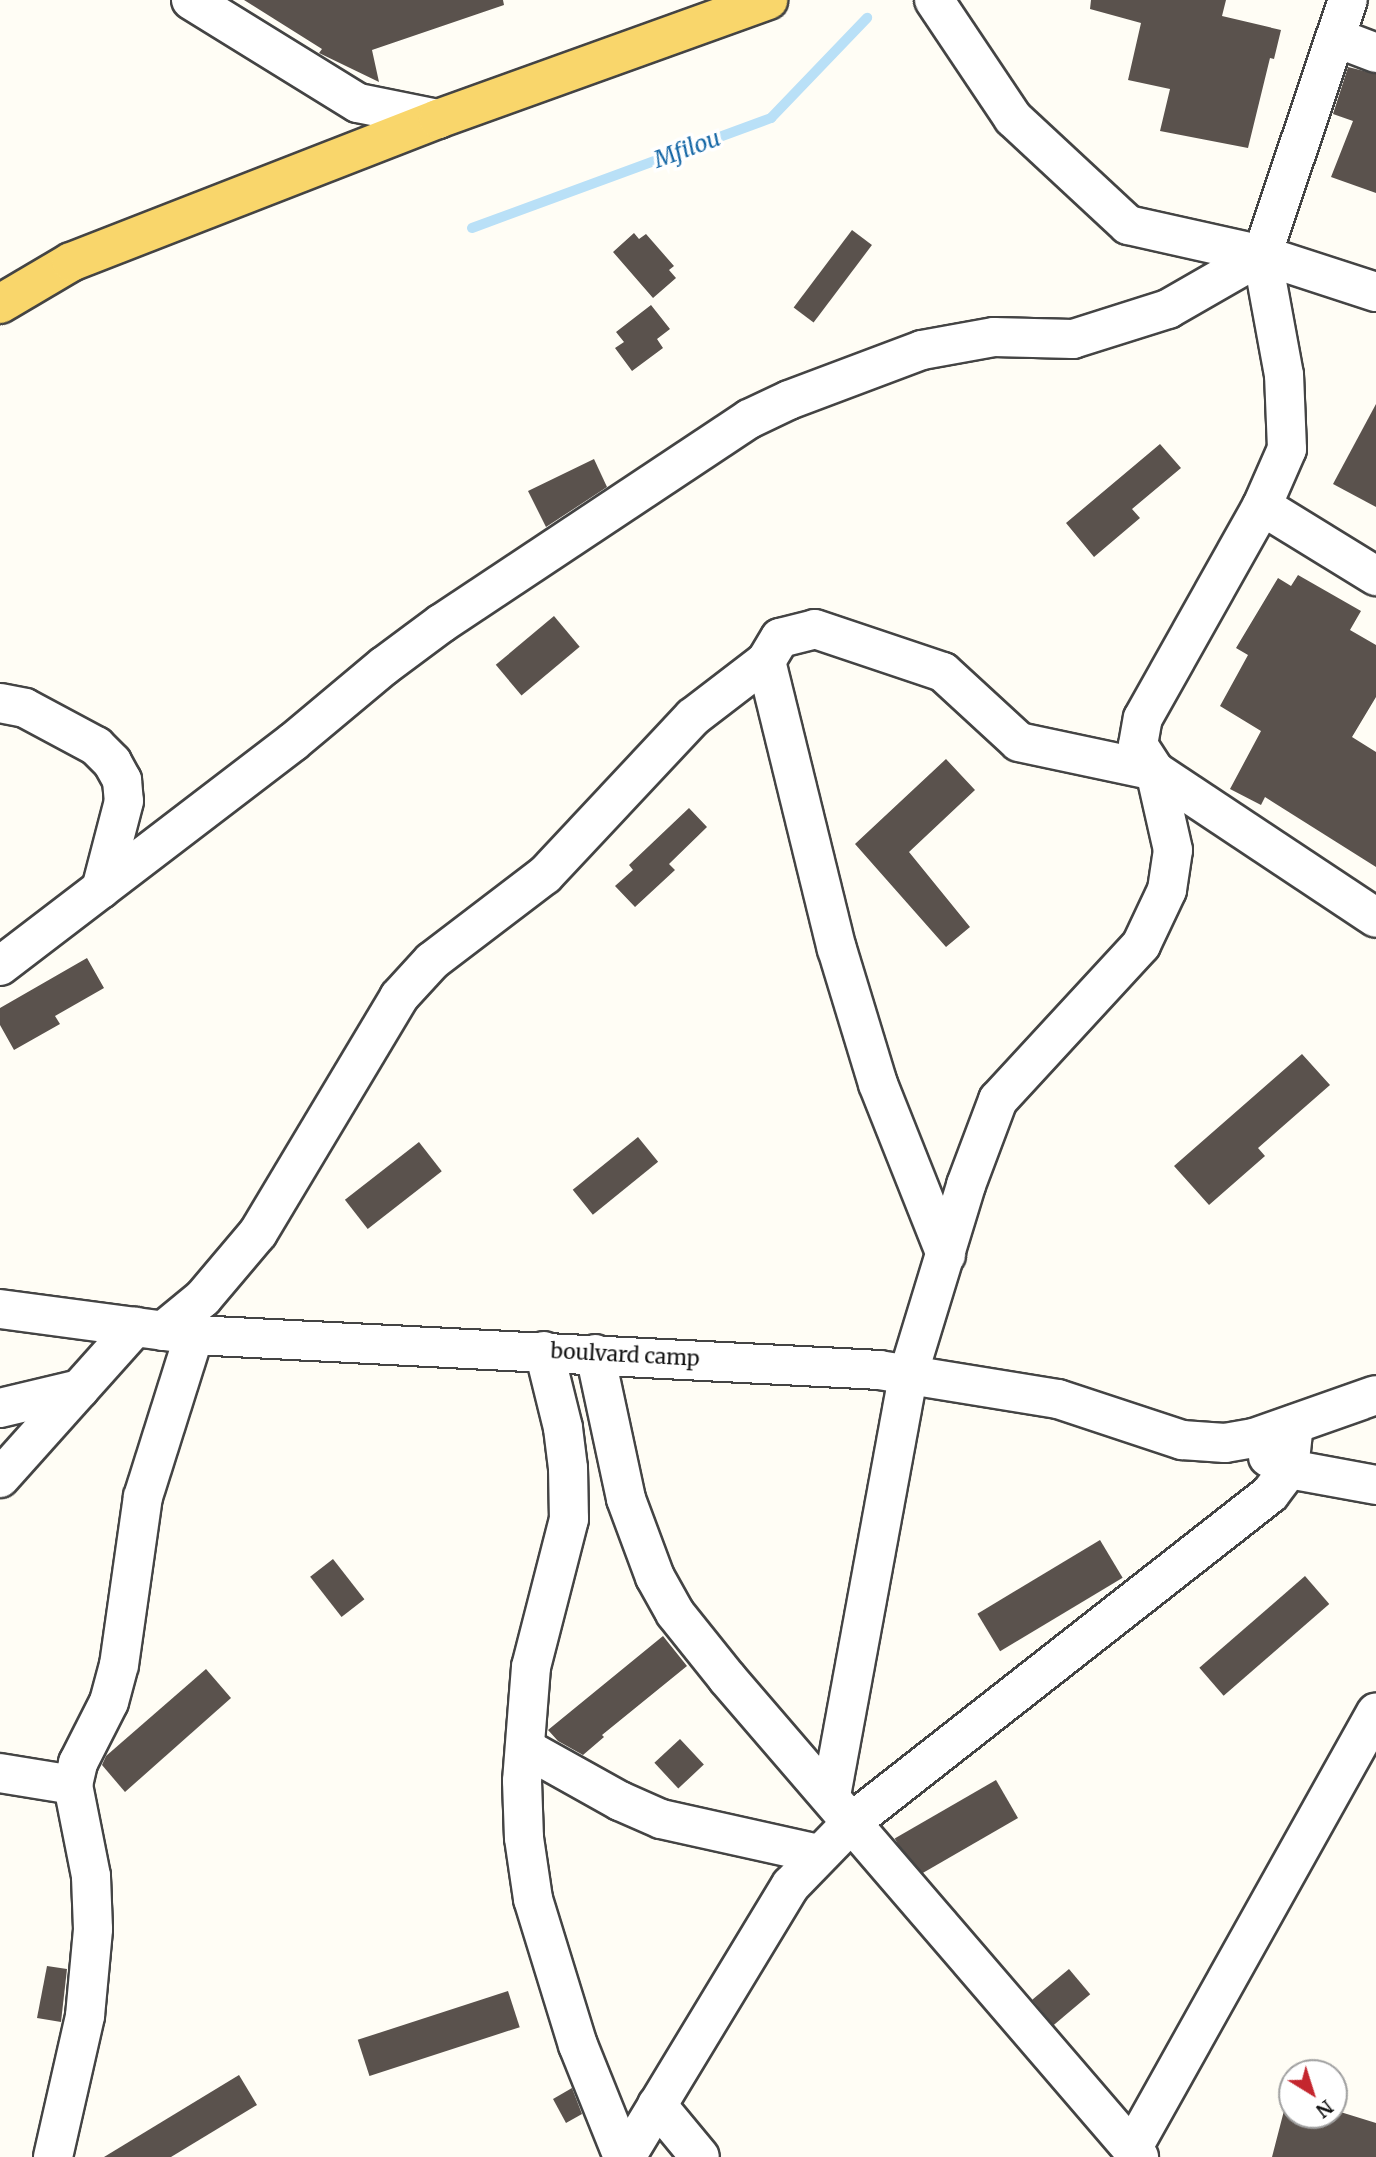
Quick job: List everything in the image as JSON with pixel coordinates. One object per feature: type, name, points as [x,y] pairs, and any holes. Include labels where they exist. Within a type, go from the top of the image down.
[{"type":"main road","points":[[0,304],[71,262],[438,119],[768,0]]},
{"type":"main road","points":[[0,273],[71,262]]},
{"type":"street","points":[[191,0],[358,103],[438,119]]},
{"type":"street","points":[[934,0],[1013,118],[1128,225],[1262,255],[1376,292]]},
{"type":"street","points":[[624,2157],[791,1885],[819,1854],[842,1808],[908,1375],[966,1185],[998,1100],[1141,945],[1167,890],[1173,850],[1155,771],[1138,745],[1143,718],[1262,506],[1287,449],[1284,375],[1262,255],[1348,0]]},
{"type":"street","points":[[1337,38],[1376,53]]},
{"type":"street","points":[[0,966],[442,623],[749,419],[789,400],[922,350],[993,337],[1073,339],[1085,336],[1168,309],[1262,255]]},
{"type":"street","points":[[1262,506],[1376,576]]},
{"type":"street","points":[[0,1478],[80,1389],[164,1331],[203,1298],[258,1233],[399,998],[424,970],[545,875],[693,718],[766,662],[780,638],[815,629],[943,672],[1019,742],[1155,771],[1376,918]]},
{"type":"street","points":[[766,662],[837,949],[878,1084],[946,1255]]},
{"type":"street","points":[[0,703],[25,708],[96,746],[112,762],[122,780],[124,802],[101,889]]},
{"type":"street","name":"boulvard camp","points":[[0,1309],[164,1331],[777,1363],[908,1375],[1058,1399],[1182,1440],[1225,1443],[1294,1424],[1376,1395]]},
{"type":"street","points":[[54,2157],[86,2017],[93,1929],[91,1876],[73,1785],[78,1763],[109,1702],[119,1665],[164,1331]]},
{"type":"street","points":[[544,1351],[562,1428],[568,1468],[569,1519],[531,1667],[525,1748],[524,1838],[533,1899],[578,2045],[624,2157]]},
{"type":"street","points":[[595,1354],[626,1499],[655,1577],[675,1613],[727,1678],[842,1808],[1053,2060],[1135,2153],[1376,1713]]},
{"type":"street","points":[[0,1408],[80,1389]]},
{"type":"street","points":[[842,1808],[1270,1494],[1289,1469],[1294,1424]]},
{"type":"street","points":[[1243,1440],[1289,1469],[1376,1485]]},
{"type":"street","points":[[525,1748],[620,1801],[661,1819],[819,1854]]},
{"type":"street","points":[[0,1773],[73,1785]]},
{"type":"street","points":[[657,2105],[700,2157]]},
{"type":"building","points":[[244,0],[503,0],[504,5],[372,50],[379,82],[319,53],[322,49]]},
{"type":"building","points":[[1091,0],[1226,0],[1222,16],[1281,30],[1274,59],[1270,58],[1248,148],[1160,131],[1170,89],[1128,80],[1141,23],[1090,9]]},
{"type":"building","points":[[1348,67],[1376,74],[1376,193],[1331,177],[1353,121],[1333,114]]},
{"type":"building","points":[[852,230],[872,245],[814,323],[794,307]]},
{"type":"building","points":[[634,233],[639,239],[646,234],[674,266],[669,270],[676,278],[653,298],[613,252]]},
{"type":"building","points":[[651,305],[670,329],[657,339],[663,348],[632,371],[615,348],[624,342],[616,332]]},
{"type":"building","points":[[1376,404],[1376,507],[1333,484]]},
{"type":"building","points":[[1160,444],[1181,468],[1132,509],[1140,518],[1094,557],[1066,523]]},
{"type":"building","points":[[594,459],[607,487],[546,527],[528,491]]},
{"type":"building","points":[[1298,575],[1361,611],[1350,630],[1376,645],[1376,697],[1352,737],[1376,752],[1376,867],[1265,797],[1261,805],[1230,789],[1261,731],[1220,706],[1248,655],[1236,648],[1278,578],[1291,586]]},
{"type":"building","points":[[554,616],[580,647],[521,695],[496,665]]},
{"type":"building","points":[[946,759],[975,790],[909,852],[970,927],[946,947],[855,844]]},
{"type":"building","points":[[689,808],[707,827],[669,864],[675,870],[635,907],[615,886],[633,870],[629,865]]},
{"type":"building","points":[[87,958],[104,988],[55,1016],[60,1024],[14,1050],[0,1025],[0,1008]]},
{"type":"building","points":[[1302,1054],[1330,1085],[1258,1148],[1265,1156],[1209,1205],[1174,1166]]},
{"type":"building","points":[[638,1137],[658,1162],[593,1215],[573,1190]]},
{"type":"building","points":[[419,1142],[442,1171],[368,1229],[345,1200]]},
{"type":"building","points":[[1100,1540],[1123,1578],[1000,1651],[977,1614]]},
{"type":"building","points":[[333,1559],[364,1599],[342,1617],[310,1577]]},
{"type":"building","points":[[1305,1576],[1329,1604],[1224,1696],[1199,1668]]},
{"type":"building","points":[[663,1636],[687,1666],[602,1735],[604,1737],[583,1755],[558,1741],[548,1730]]},
{"type":"building","points":[[206,1669],[231,1698],[125,1792],[102,1765],[106,1756]]},
{"type":"building","points":[[680,1739],[704,1765],[678,1788],[654,1763]]},
{"type":"building","points":[[996,1780],[1018,1818],[917,1877],[895,1838]]},
{"type":"building","points":[[47,1966],[67,1969],[61,2022],[37,2018]]},
{"type":"building","points":[[1069,1969],[1090,1994],[1053,2025],[1032,2000]]},
{"type":"building","points":[[508,1991],[520,2027],[369,2076],[358,2040]]},
{"type":"building","points":[[239,2075],[257,2105],[171,2157],[104,2157]]},
{"type":"building","points":[[572,2088],[582,2114],[566,2123],[553,2099]]},
{"type":"building","points":[[1348,2114],[1376,2123],[1376,2157],[1272,2157],[1279,2129],[1348,2129]]},
{"type":"waterway","name":"Mfilou","points":[[472,228],[771,118],[867,18]]}]
